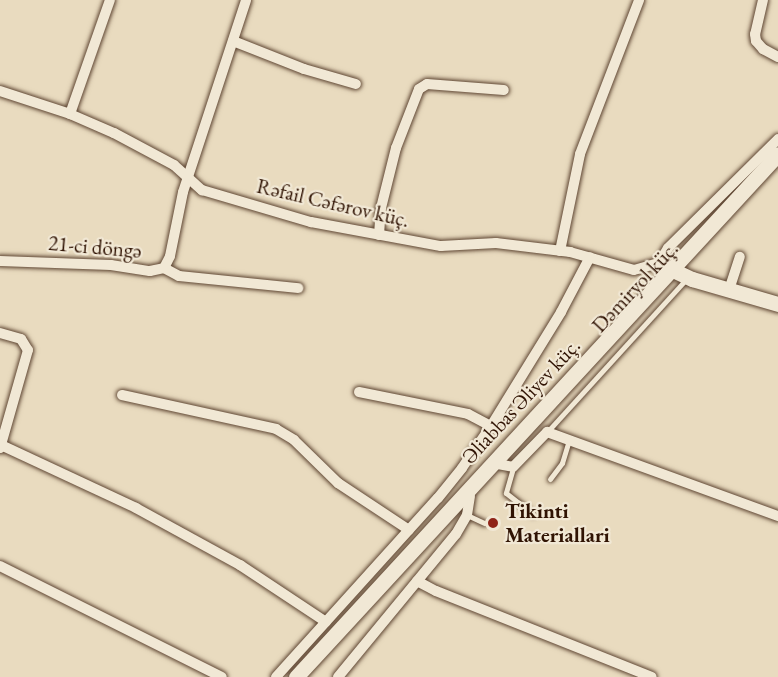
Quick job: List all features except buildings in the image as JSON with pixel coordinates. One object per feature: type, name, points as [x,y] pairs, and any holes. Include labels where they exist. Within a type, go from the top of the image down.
[{"type":"main road","name":"Əliabbas Əliyev küç.","points":[[296,677],[674,270],[778,154]]},
{"type":"main road","name":"Dəmiryol küç.","points":[[303,677],[470,496],[506,466],[674,270],[778,164]]},
{"type":"main road","points":[[674,270],[729,290],[778,304]]},
{"type":"street","points":[[69,114],[110,0]]},
{"type":"street","name":"21-ci döngə","points":[[0,261],[111,265],[150,271],[164,268],[170,256],[188,178],[246,0]]},
{"type":"street","points":[[560,252],[580,154],[639,0]]},
{"type":"street","points":[[763,0],[755,34],[756,41],[763,49],[778,57]]},
{"type":"street","points":[[233,41],[304,69],[356,84]]},
{"type":"street","points":[[378,235],[381,208],[396,148],[419,89],[427,84],[504,90]]},
{"type":"street","name":"Rəfail Cəfərov küç.","points":[[0,91],[69,114],[166,160],[202,190],[288,216],[441,246],[496,243],[590,257],[634,270],[674,270]]},
{"type":"street","points":[[674,270],[668,248],[778,139]]},
{"type":"street","points":[[276,677],[438,498],[491,426],[574,291],[590,257]]},
{"type":"street","points":[[729,290],[740,257]]},
{"type":"street","points":[[164,268],[179,276],[298,288]]},
{"type":"street","points":[[0,333],[21,339],[28,350],[1,447],[136,508],[230,559],[275,586],[326,622]]},
{"type":"street","points":[[359,393],[468,414],[491,426]]},
{"type":"street","points":[[122,395],[276,429],[294,440],[338,483],[409,530]]},
{"type":"street","points":[[506,466],[547,432],[778,516]]},
{"type":"street","points":[[338,677],[456,534],[468,515],[470,496]]},
{"type":"street","points":[[0,566],[222,677]]},
{"type":"street","points":[[417,581],[436,591],[652,677]]},
{"type":"lane","points":[[547,432],[674,270]]},
{"type":"lane","points":[[550,479],[562,464],[569,440]]},
{"type":"lane","points":[[506,466],[506,494],[533,514]]},
{"type":"lane","points":[[468,515],[484,523]]},
{"type":"place","name":"Tikinti Materiallari","points":[[493,523]]}]
